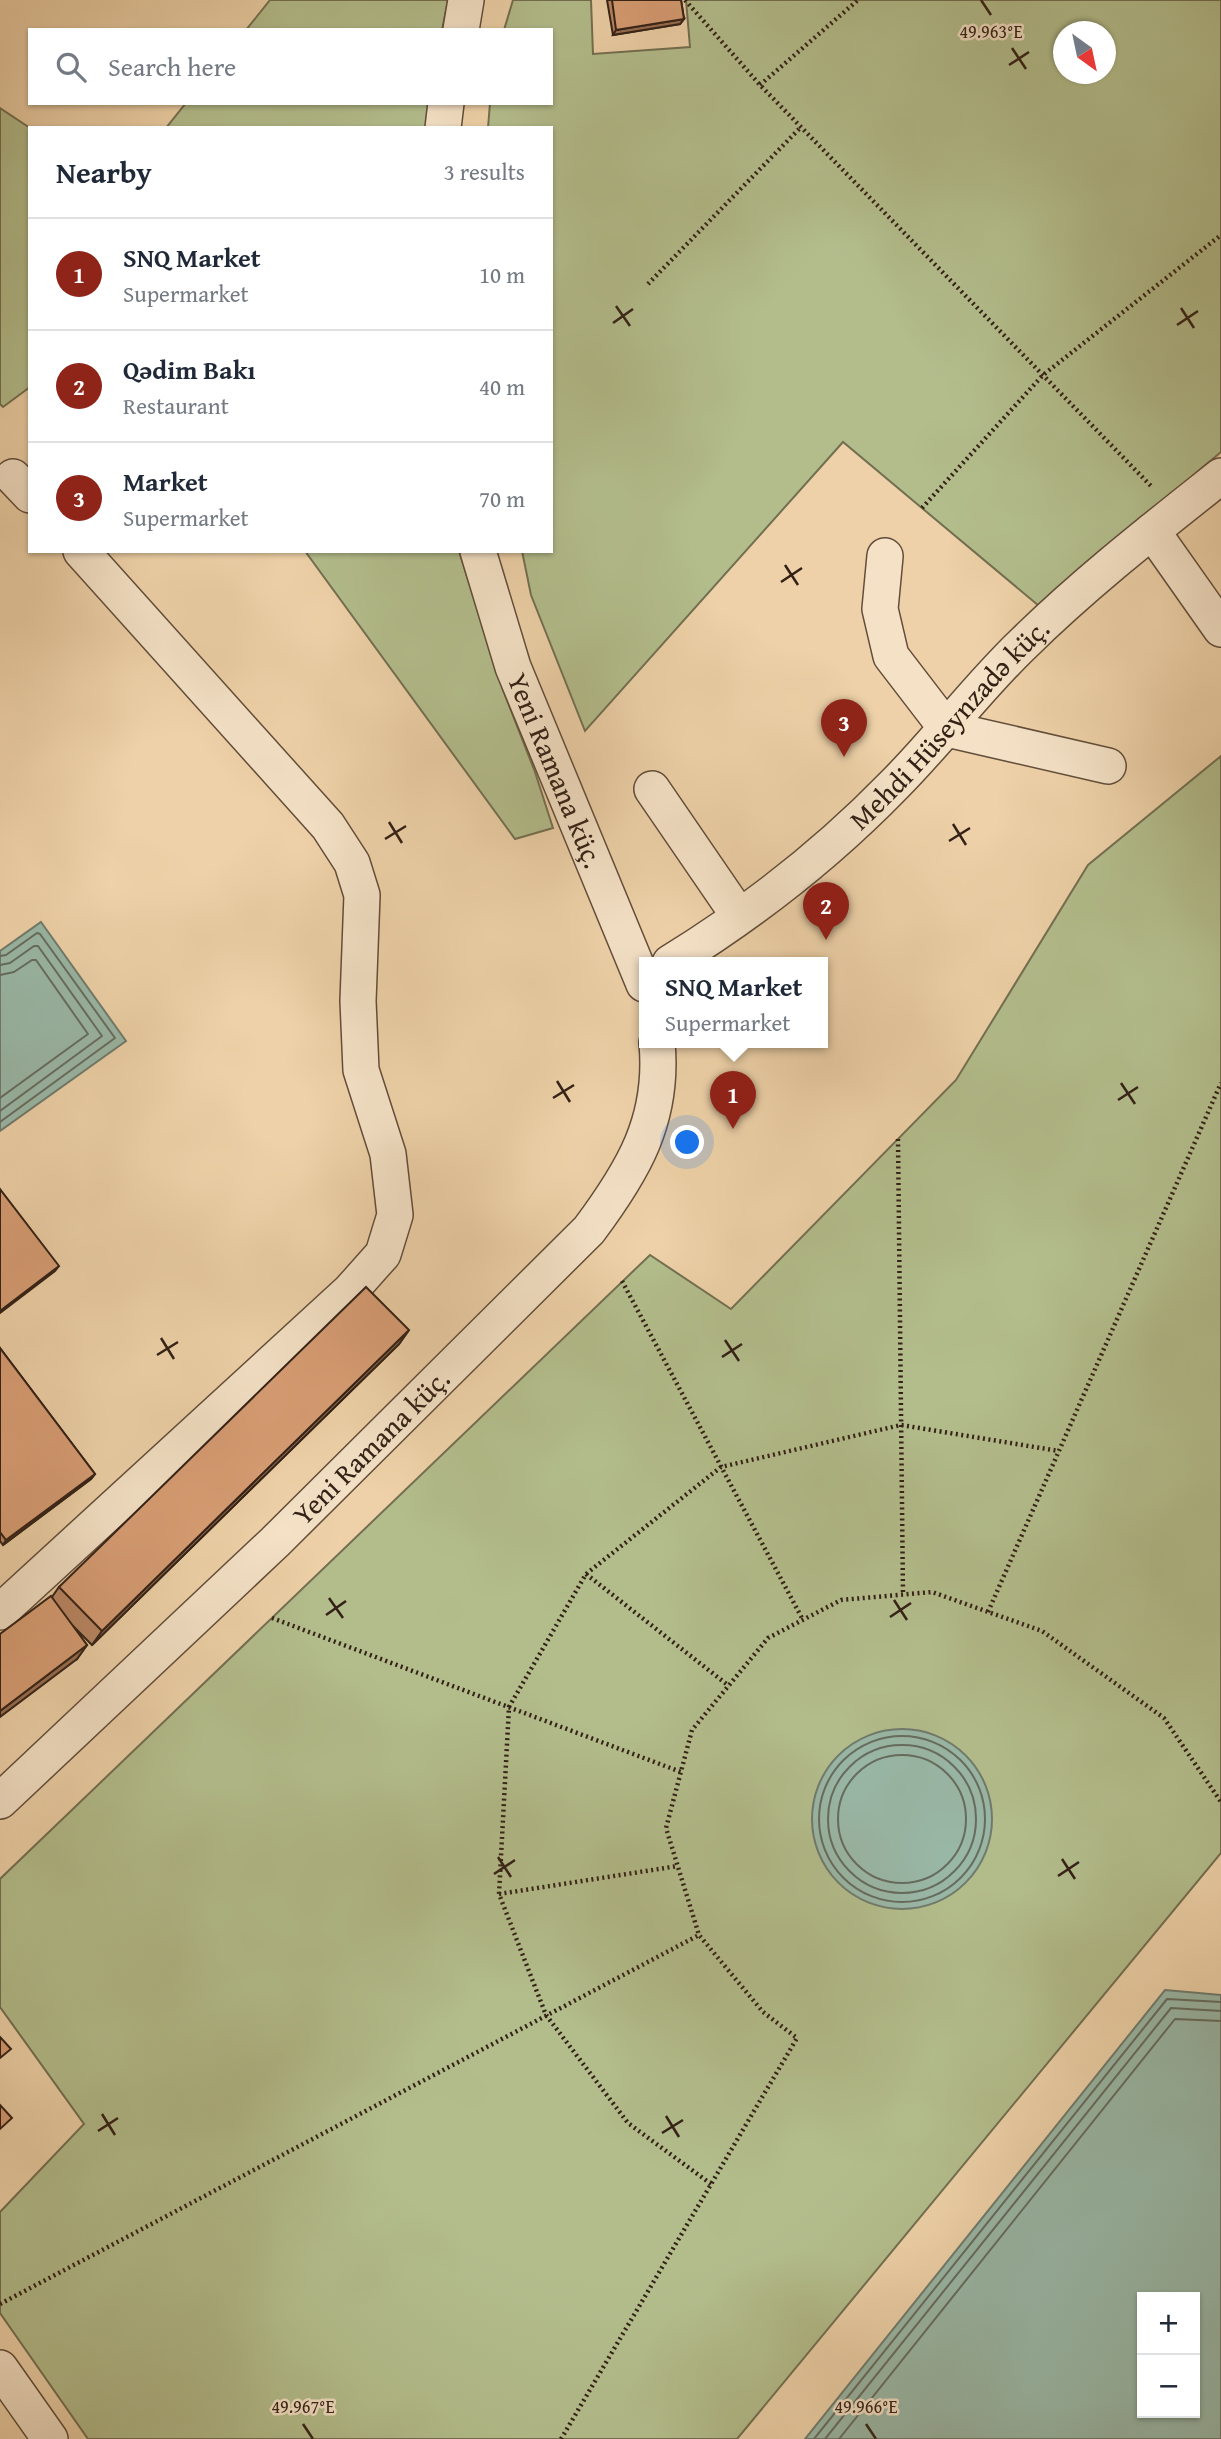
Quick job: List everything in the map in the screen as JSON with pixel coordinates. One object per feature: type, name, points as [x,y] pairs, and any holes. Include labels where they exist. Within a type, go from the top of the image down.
[{"type":"street","points":[[461,28],[466,0]]},
{"type":"street","points":[[443,126],[446,105]]},
{"type":"street","name":"Mehdi Hüseynzadə küç.","points":[[678,957],[793,876],[840,837],[894,786],[1021,646],[1074,596],[1221,476]]},
{"type":"street","points":[[1152,531],[1221,629]]},
{"type":"street","points":[[0,1612],[350,1292],[383,1254],[395,1214],[388,1154],[361,1070],[358,1001],[362,895],[352,863],[328,826],[83,553]]},
{"type":"street","name":"Yeni Ramana küç.","points":[[479,553],[513,667],[642,957]]},
{"type":"street","points":[[886,556],[880,609],[891,656],[947,729],[1108,766]]},
{"type":"street","points":[[652,789],[739,916]]},
{"type":"street","name":"Yeni Ramana küç.","points":[[0,1801],[275,1542],[589,1230],[617,1192],[647,1135],[660,1073],[658,1048]]},
{"type":"street","points":[[0,2368],[50,2439]]},
{"type":"path","points":[[685,0],[800,127],[1156,490]]},
{"type":"path","points":[[760,85],[858,0]]},
{"type":"path","points":[[648,284],[800,127]]},
{"type":"path","points":[[922,508],[1044,375],[1221,235]]},
{"type":"path","points":[[988,1612],[1221,1083]]},
{"type":"path","points":[[898,1139],[903,1595]]},
{"type":"path","points":[[622,1281],[803,1620]]},
{"type":"path","points":[[711,2184],[628,2123],[546,2015],[499,1894],[509,1707],[586,1574],[721,1467],[901,1424],[1059,1451]]},
{"type":"path","points":[[586,1574],[729,1686]]},
{"type":"path","points":[[561,2439],[797,2038],[763,2012],[699,1935],[666,1828],[692,1730],[768,1638],[841,1600],[932,1592],[1042,1631],[1164,1718],[1221,1802]]},
{"type":"path","points":[[272,1618],[681,1772]]},
{"type":"path","points":[[499,1894],[678,1866]]},
{"type":"path","points":[[0,2304],[699,1935]]},
{"type":"green space","points":[[270,0],[448,0],[442,28],[248,28]]},
{"type":"green space","points":[[513,0],[591,0],[593,54],[690,47],[686,0],[1221,0],[1221,452],[1039,606],[843,442],[585,731],[531,595],[522,553],[553,553],[553,126],[488,126],[490,105],[553,105],[553,28],[505,28]]},
{"type":"green space","points":[[184,105],[431,105],[428,126],[168,126]]},
{"type":"green space","points":[[0,108],[28,127],[28,388],[3,407],[0,404]]},
{"type":"green space","points":[[306,553],[460,553],[503,690],[535,772],[553,828],[515,839]]},
{"type":"green space","points":[[1221,756],[1221,1853],[737,2439],[88,2439],[0,2313],[0,2212],[84,2124],[0,2007],[0,1879],[650,1255],[731,1309],[956,1080],[1088,865]]},
{"type":"water","points":[[41,922],[126,1041],[0,1131],[0,951]]},
{"type":"water","points":[[902,1729],[937,1736],[966,1755],[985,1784],[992,1819],[985,1854],[966,1883],[937,1902],[902,1909],[867,1902],[838,1883],[819,1854],[812,1819],[819,1784],[838,1755],[867,1736]]},
{"type":"water","points":[[1165,1990],[1221,1995],[1221,2439],[805,2439]]},
{"type":"building","points":[[612,0],[681,0],[684,19],[616,30]]},
{"type":"building","points":[[0,1189],[59,1266],[0,1311]]},
{"type":"building","points":[[366,1287],[409,1330],[102,1631],[59,1587]]},
{"type":"building","points":[[0,1348],[95,1474],[6,1540],[0,1532]]},
{"type":"building","points":[[51,1596],[87,1645],[0,1711],[0,1634]]},
{"type":"building","points":[[0,2037],[11,2049],[0,2058]]},
{"type":"building","points":[[0,2105],[12,2118],[0,2129]]},
{"type":"place","name":"Market","points":[[844,757]]},
{"type":"place","name":"Qədim Bakı","points":[[826,940]]},
{"type":"place","name":"SNQ Market","points":[[733,1129]]}]
